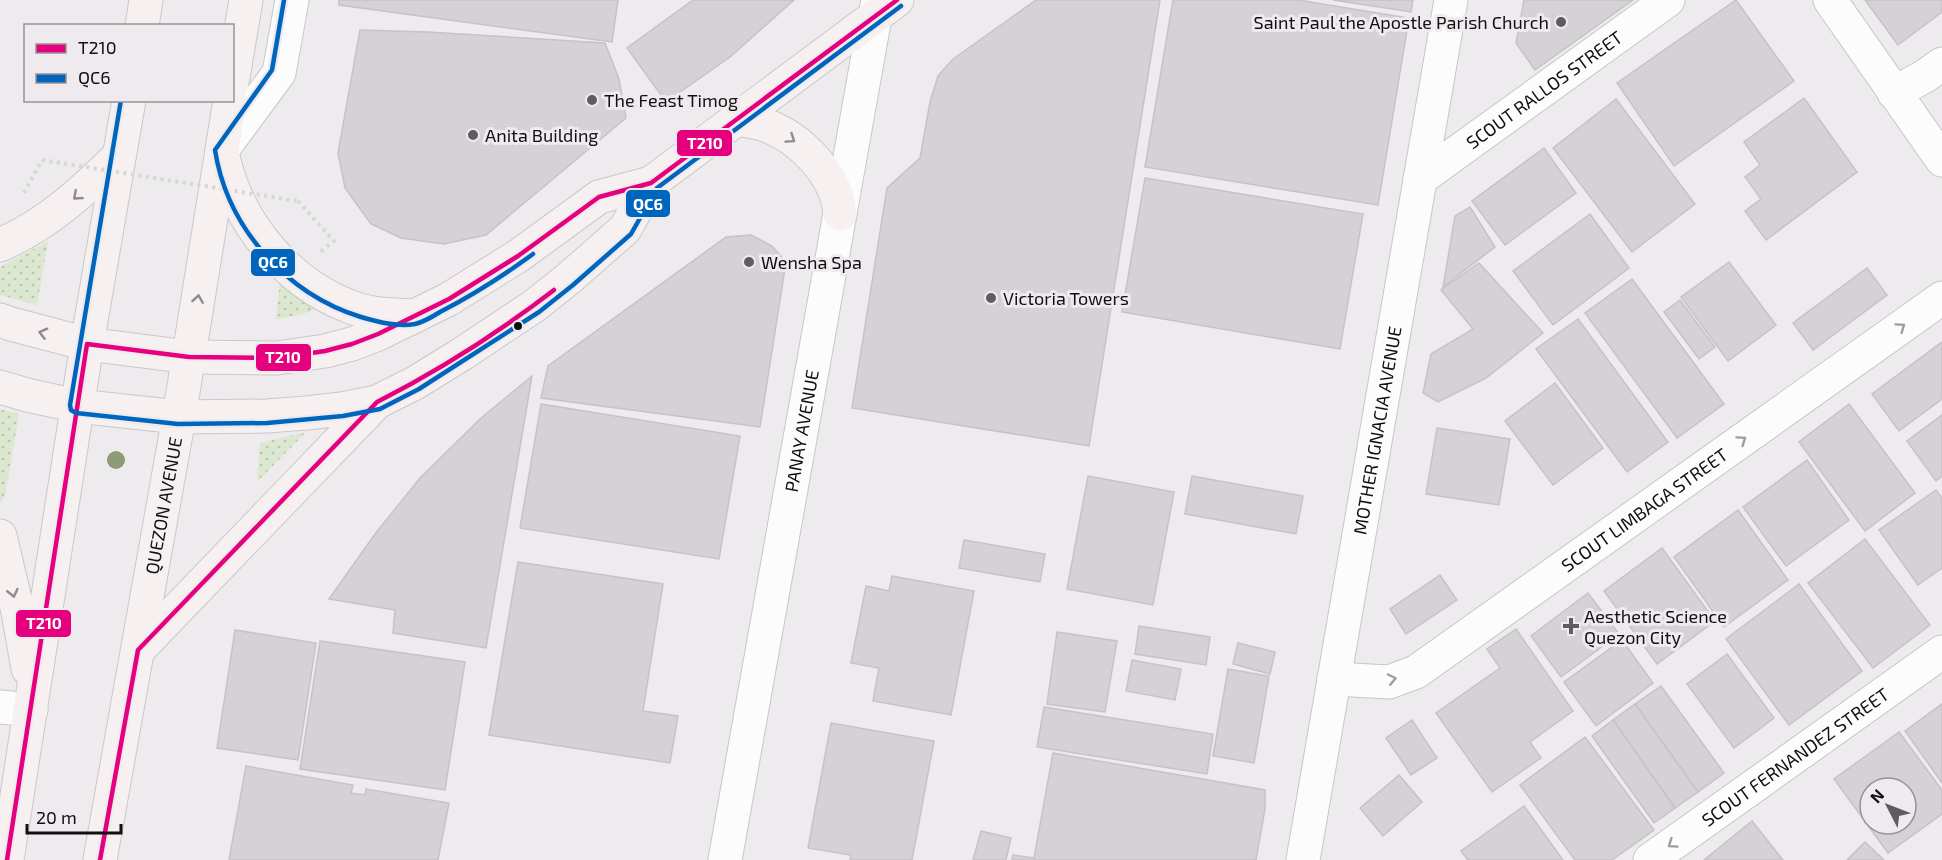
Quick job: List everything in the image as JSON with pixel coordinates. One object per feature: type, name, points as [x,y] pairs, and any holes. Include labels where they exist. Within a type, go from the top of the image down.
[{"type":"main road","points":[[142,24],[146,0]]},
{"type":"main road","points":[[234,71],[246,0]]},
{"type":"main road","points":[[0,320],[87,344],[189,357],[277,358],[325,351],[352,344],[378,334],[449,299],[518,256],[598,197],[651,183],[884,5]]},
{"type":"main road","points":[[7,860],[21,705],[77,406],[129,102]]},
{"type":"main road","name":"QUEZON AVENUE","points":[[100,860],[179,417],[230,102]]},
{"type":"main road","points":[[737,119],[765,125],[802,147],[828,179],[839,203],[840,214]]},
{"type":"main road","points":[[222,150],[228,176],[242,208],[266,245],[292,273],[321,293],[349,307],[381,314],[415,316]]},
{"type":"main road","points":[[0,245],[21,236],[75,198],[120,156]]},
{"type":"main road","points":[[0,387],[77,406],[179,417],[267,416],[342,409],[377,402],[415,383],[462,354],[534,306],[568,279],[625,229],[651,183]]},
{"type":"main road","points":[[138,650],[377,402]]},
{"type":"main road","points":[[0,536],[18,612],[21,705]]},
{"type":"street","name":"QUEZON AVENUE","points":[[222,150],[279,73],[292,0]]},
{"type":"street","name":"MOTHER IGNACIA AVENUE","points":[[1303,860],[1451,0]]},
{"type":"street","name":"SCOUT RALLOS STREET","points":[[1420,178],[1668,0]]},
{"type":"street","points":[[1830,0],[1942,160]]},
{"type":"street","name":"PANAY AVENUE","points":[[725,860],[840,214],[884,5]]},
{"type":"street","points":[[1894,93],[1942,64]]},
{"type":"street","name":"SCOUT LIMBAGA STREET","points":[[1334,679],[1389,682],[1416,672],[1942,298]]},
{"type":"street","name":"SCOUT FERNANDEZ STREET","points":[[1650,860],[1942,652]]},
{"type":"path","points":[[23,195],[42,160],[298,201],[334,241]]},
{"type":"green space","points":[[48,241],[37,305],[0,295],[0,267]]},
{"type":"green space","points":[[280,279],[319,307],[309,312],[276,320]]},
{"type":"green space","points":[[0,409],[19,414],[6,490],[0,502]]},
{"type":"green space","points":[[306,432],[257,482],[260,443]]},
{"type":"building","points":[[339,0],[618,0],[612,42],[339,5]]},
{"type":"building","points":[[693,0],[794,0],[730,57],[666,102],[627,48]]},
{"type":"building","name":"Victoria Towers","points":[[1036,0],[1160,0],[1089,446],[852,408],[887,188],[920,158],[930,102],[938,76],[953,59]]},
{"type":"building","points":[[1173,0],[1298,0],[1409,18],[1378,205],[1145,167]]},
{"type":"building","points":[[1333,0],[1413,0],[1411,12]]},
{"type":"building","name":"Saint Paul the Apostle Parish Church","points":[[1524,0],[1633,0],[1535,70],[1516,43]]},
{"type":"building","points":[[1736,0],[1794,81],[1674,166],[1617,83]]},
{"type":"building","points":[[1865,0],[1942,0],[1942,12],[1898,45]]},
{"type":"building","name":"Anita Building","points":[[360,30],[605,43],[619,79],[626,118],[486,235],[444,244],[401,238],[371,224],[345,188],[338,153]]},
{"type":"building","points":[[1804,98],[1857,172],[1766,240],[1745,211],[1761,199],[1745,177],[1760,165],[1744,142]]},
{"type":"building","points":[[1616,99],[1695,204],[1632,252],[1553,148]]},
{"type":"building","points":[[1544,148],[1576,193],[1505,245],[1472,201]]},
{"type":"building","points":[[1145,178],[1363,214],[1340,349],[1122,312]]},
{"type":"building","points":[[1470,207],[1495,247],[1443,287],[1455,216]]},
{"type":"building","points":[[1590,214],[1629,268],[1553,325],[1513,271]]},
{"type":"building","points":[[751,235],[772,246],[786,262],[760,427],[541,398],[548,366],[726,237]]},
{"type":"building","points":[[1729,262],[1776,325],[1728,361],[1681,297]]},
{"type":"building","points":[[1479,263],[1543,333],[1486,378],[1438,402],[1423,393],[1431,354],[1473,329],[1441,290]]},
{"type":"building","points":[[1867,268],[1887,295],[1813,350],[1793,323]]},
{"type":"building","points":[[1632,279],[1724,404],[1677,438],[1585,313]]},
{"type":"building","points":[[1680,300],[1715,347],[1699,359],[1664,312]]},
{"type":"building","points":[[1578,319],[1668,442],[1627,472],[1536,349]]},
{"type":"building","points":[[1942,342],[1942,399],[1899,431],[1872,394]]},
{"type":"building","points":[[532,376],[486,648],[393,633],[395,610],[329,599],[375,534],[420,478],[481,418]]},
{"type":"building","points":[[1555,383],[1603,448],[1553,485],[1505,421]]},
{"type":"building","points":[[541,404],[740,436],[719,559],[520,528]]},
{"type":"building","points":[[1849,404],[1915,493],[1865,531],[1799,442]]},
{"type":"building","points":[[1942,415],[1942,476],[1936,481],[1907,441]]},
{"type":"building","points":[[1437,428],[1510,439],[1499,505],[1426,494]]},
{"type":"building","points":[[1807,460],[1849,520],[1786,566],[1743,507]]},
{"type":"building","points":[[1088,476],[1174,492],[1153,605],[1067,589]]},
{"type":"building","points":[[1192,476],[1303,496],[1296,534],[1185,514]]},
{"type":"building","points":[[1936,490],[1942,498],[1942,568],[1918,585],[1879,530]]},
{"type":"building","points":[[1738,510],[1788,580],[1724,627],[1674,557]]},
{"type":"building","points":[[1865,539],[1930,625],[1873,668],[1808,583]]},
{"type":"building","points":[[964,540],[1045,554],[1040,582],[959,568]]},
{"type":"building","points":[[1662,548],[1715,621],[1657,664],[1604,591]]},
{"type":"building","points":[[518,562],[663,584],[643,711],[678,716],[670,763],[489,735]]},
{"type":"building","points":[[1440,575],[1457,600],[1406,634],[1390,609]]},
{"type":"building","points":[[892,576],[974,591],[951,715],[873,701],[879,668],[851,663],[866,586],[889,591]]},
{"type":"building","points":[[1799,584],[1862,671],[1789,725],[1726,639]]},
{"type":"building","points":[[1588,593],[1619,634],[1561,677],[1531,636]]},
{"type":"building","points":[[1139,626],[1210,637],[1206,665],[1135,654]]},
{"type":"building","points":[[1516,629],[1573,711],[1530,742],[1541,758],[1492,792],[1436,713],[1500,668],[1487,649]]},
{"type":"building","points":[[235,630],[316,643],[298,760],[217,748]]},
{"type":"building","points":[[1057,632],[1117,641],[1105,712],[1047,704]]},
{"type":"building","points":[[1622,640],[1653,683],[1596,726],[1564,682]]},
{"type":"building","points":[[320,641],[465,662],[445,790],[300,769]]},
{"type":"building","points":[[1238,643],[1275,652],[1270,674],[1233,664]]},
{"type":"building","points":[[1727,654],[1774,718],[1734,748],[1687,684]]},
{"type":"building","points":[[1132,660],[1181,669],[1175,700],[1126,691]]},
{"type":"building","points":[[1228,669],[1269,676],[1254,763],[1213,756]]},
{"type":"building","points":[[1661,686],[1724,773],[1698,792],[1635,704]]},
{"type":"building","points":[[1635,704],[1698,792],[1675,808],[1613,720]]},
{"type":"building","points":[[1942,704],[1942,783],[1905,731]]},
{"type":"building","points":[[1044,707],[1213,734],[1207,774],[1037,747]]},
{"type":"building","points":[[1412,720],[1437,758],[1411,775],[1386,738]]},
{"type":"building","points":[[1613,720],[1675,808],[1654,823],[1592,736]]},
{"type":"building","points":[[831,723],[934,741],[912,860],[850,860],[851,855],[808,848]]},
{"type":"building","points":[[1899,732],[1942,790],[1942,814],[1918,831],[1918,776],[1858,776],[1858,812],[1834,779]]},
{"type":"building","points":[[1585,737],[1654,830],[1612,860],[1575,860],[1520,785]]},
{"type":"building","points":[[1053,753],[1265,790],[1265,809],[1256,860],[1012,860],[1013,855],[1034,858]]},
{"type":"building","points":[[246,766],[353,785],[351,793],[365,795],[366,789],[449,803],[438,860],[229,860]]},
{"type":"building","points":[[1399,775],[1422,802],[1383,836],[1360,808]]},
{"type":"building","points":[[1524,806],[1563,860],[1468,860],[1461,851]]},
{"type":"building","points":[[1752,821],[1783,860],[1704,860]]},
{"type":"building","points":[[981,831],[1011,838],[1006,860],[973,860]]},
{"type":"building","points":[[1876,836],[1912,836],[1888,853]]},
{"type":"building","points":[[1865,842],[1884,860],[1847,860]]},
{"type":"transit line","name":"QC6","points":[[284,0],[272,70],[215,150],[232,205],[264,254],[308,292],[334,306],[367,319],[401,325],[415,324],[428,319],[488,285],[533,254]]},
{"type":"transit line","name":"T210","points":[[7,860],[87,344],[189,357],[277,358],[325,351],[378,334],[449,299],[518,256],[599,197],[651,183],[897,0]]},
{"type":"transit line","name":"QC6","points":[[121,102],[71,410],[76,413],[178,424],[267,423],[343,416],[380,409],[419,389],[539,312],[631,234],[657,188],[901,6]]},
{"type":"transit line","name":"T210","points":[[100,860],[138,650],[377,402],[468,350],[554,290]]},
{"type":"place","name":"Saint Paul the Apostle Parish Church","points":[[1561,22]]},
{"type":"place","name":"The Feast Timog","points":[[592,100]]},
{"type":"place","name":"Anita Building","points":[[473,135]]},
{"type":"place","name":"Wensha Spa","points":[[749,262]]},
{"type":"place","name":"Victoria Towers","points":[[991,298]]},
{"type":"place","name":"Aesthetic Science Quezon City","points":[[1571,626]]}]
